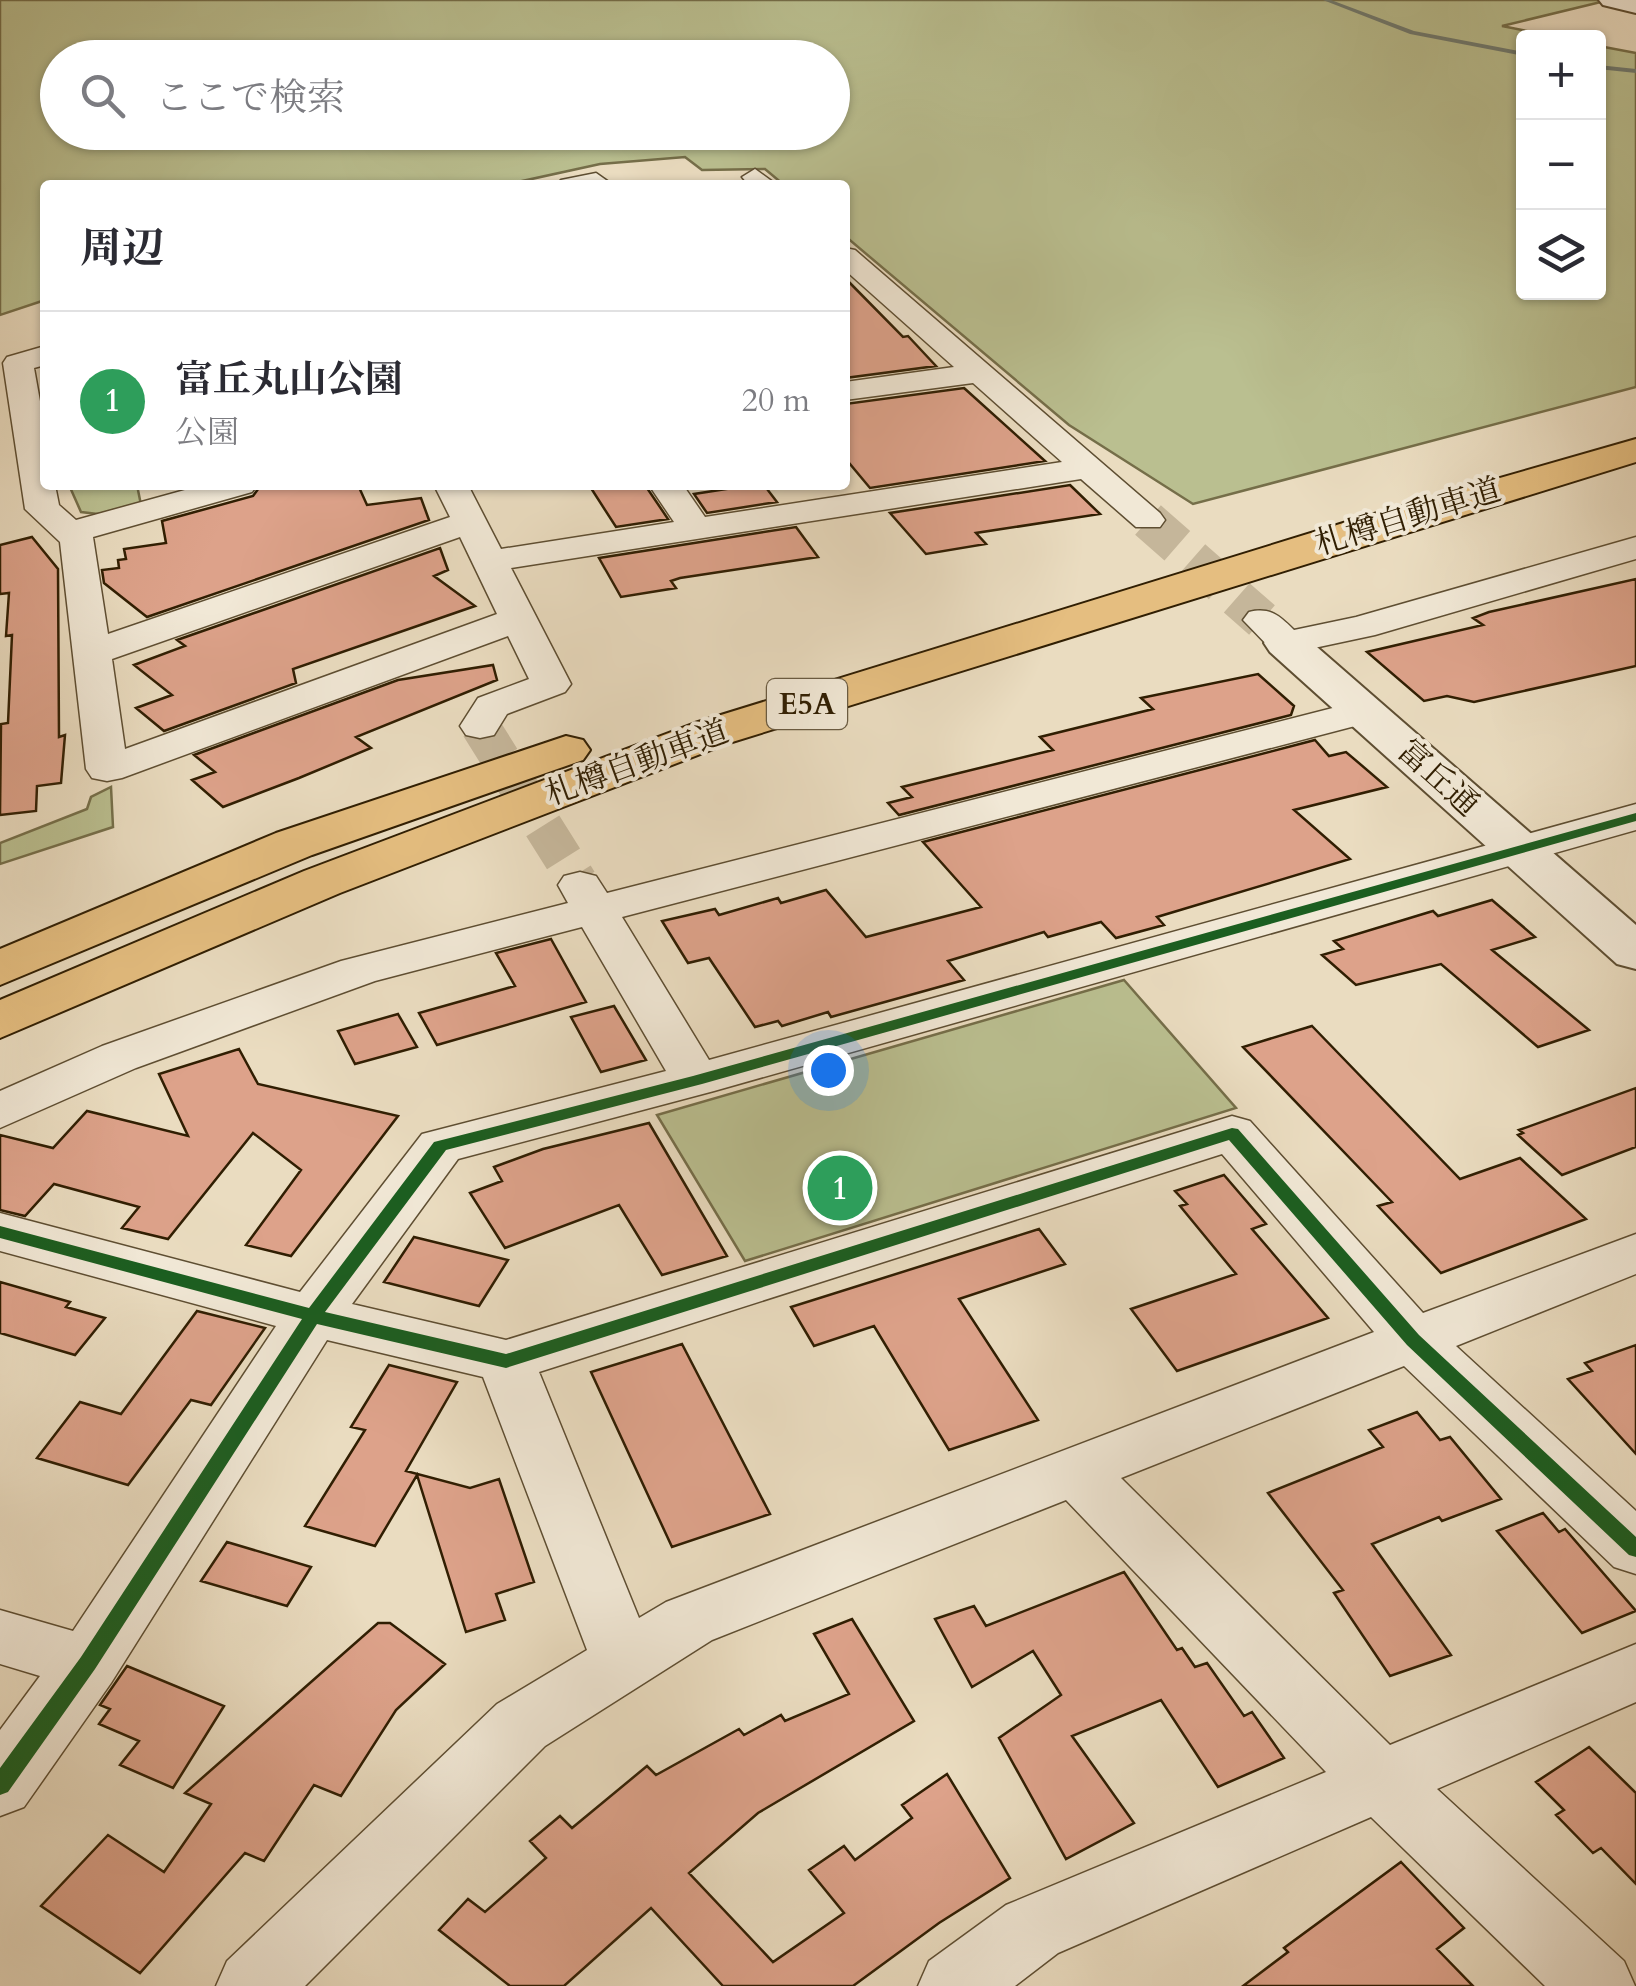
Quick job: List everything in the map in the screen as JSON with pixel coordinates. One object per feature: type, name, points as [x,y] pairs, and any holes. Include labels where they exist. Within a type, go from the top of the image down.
[{"type":"highway","name":"札樽自動車道","points":[[0,969],[294,844],[682,710],[1298,515],[1636,419]]},
{"type":"highway","name":"札樽自動車道","points":[[0,1021],[322,882],[712,733],[1367,528],[1636,450]]},
{"type":"street","points":[[1611,0],[1636,6]]},
{"type":"street","points":[[850,260],[1148,520]]},
{"type":"street","points":[[40,356],[18,363],[42,510],[77,539],[107,769],[519,619]]},
{"type":"street","points":[[850,389],[980,373]]},
{"type":"street","points":[[490,561],[1088,468]]},
{"type":"street","points":[[70,533],[221,490]]},
{"type":"street","points":[[454,490],[552,684],[492,706],[480,726]]},
{"type":"street","points":[[669,490],[696,529]]},
{"type":"street","points":[[92,653],[470,522]]},
{"type":"street","points":[[1274,632],[1362,627],[1632,554]]},
{"type":"street","name":"富丘通","points":[[1274,632],[1636,953]]},
{"type":"street","points":[[0,1111],[119,1057],[358,971],[587,896],[1364,712]]},
{"type":"street","points":[[0,1785],[88,1663],[313,1316],[440,1146],[696,1080],[1636,816]]},
{"type":"street","points":[[587,896],[696,1080]]},
{"type":"street","points":[[0,1232],[313,1316],[506,1360],[1232,1134],[1413,1340],[1636,1549]]},
{"type":"street","points":[[253,1986],[521,1725],[690,1621],[1636,1253]]},
{"type":"street","points":[[506,1360],[624,1662]]},
{"type":"street","points":[[1076,1470],[1380,1781],[1598,1986]]},
{"type":"street","points":[[0,1637],[88,1663]]},
{"type":"street","points":[[954,1986],[1032,1929],[1636,1672]]},
{"type":"green space","points":[[0,0],[1609,0],[1502,26],[1522,30],[1516,30],[1516,300],[1606,300],[1606,47],[1636,53],[1636,387],[1193,504],[1069,425],[850,240],[850,180],[778,180],[765,169],[702,170],[685,157],[600,164],[527,180],[40,180],[40,302],[0,315]]},
{"type":"green space","points":[[71,490],[138,490],[141,505],[98,514],[81,512]]},
{"type":"green space","points":[[111,787],[113,827],[0,864],[0,843],[87,809],[91,797]]},
{"type":"green space","points":[[1124,980],[1236,1108],[745,1261],[657,1115]]},
{"type":"building","points":[[850,283],[903,337],[908,336],[936,366],[850,377]]},
{"type":"building","points":[[964,388],[1045,461],[870,488],[850,464],[850,403]]},
{"type":"building","points":[[1070,485],[1100,514],[976,533],[986,544],[926,554],[890,513]]},
{"type":"building","points":[[257,490],[360,490],[367,505],[421,498],[429,520],[147,617],[104,583],[102,570],[119,568],[118,560],[126,559],[124,549],[166,543],[162,521],[253,496]]},
{"type":"building","points":[[592,490],[648,490],[668,519],[616,527]]},
{"type":"building","points":[[768,490],[777,502],[707,513],[694,494]]},
{"type":"building","points":[[796,527],[818,557],[680,578],[671,581],[676,588],[621,597],[599,558]]},
{"type":"building","points":[[32,537],[58,569],[59,737],[65,735],[61,783],[37,786],[36,811],[0,815],[1,724],[8,723],[12,635],[6,636],[9,593],[0,594],[0,545]]},
{"type":"building","points":[[440,548],[448,570],[434,576],[475,606],[293,669],[296,683],[164,731],[136,708],[172,695],[134,665],[185,646],[177,640]]},
{"type":"building","points":[[1636,579],[1636,666],[1474,702],[1447,696],[1424,701],[1367,652],[1483,625],[1473,618],[1489,612]]},
{"type":"building","points":[[493,665],[497,680],[356,737],[371,748],[299,778],[223,807],[192,780],[215,772],[194,755],[398,680]]},
{"type":"building","points":[[1258,674],[1294,706],[1291,715],[899,815],[888,803],[912,797],[902,787],[1053,750],[1040,737],[1153,709],[1141,698]]},
{"type":"building","points":[[1315,740],[1329,756],[1346,752],[1387,787],[1294,810],[1350,859],[1157,917],[1164,925],[1116,938],[1101,922],[1048,937],[1044,932],[948,961],[964,980],[831,1017],[828,1012],[782,1026],[778,1021],[755,1027],[709,958],[688,963],[662,921],[715,909],[719,915],[778,898],[781,903],[826,890],[866,937],[981,907],[923,842]]},
{"type":"building","points":[[1492,900],[1535,937],[1492,950],[1589,1030],[1538,1047],[1441,964],[1356,985],[1322,955],[1343,949],[1334,941],[1433,911],[1438,916]]},
{"type":"building","points":[[551,939],[586,1002],[437,1045],[419,1013],[515,986],[496,953]]},
{"type":"building","points":[[614,1006],[646,1060],[601,1072],[571,1017]]},
{"type":"building","points":[[398,1014],[417,1047],[355,1064],[338,1031]]},
{"type":"building","points":[[1312,1026],[1460,1179],[1520,1158],[1586,1219],[1441,1273],[1378,1206],[1392,1202],[1243,1047]]},
{"type":"building","points":[[239,1049],[258,1084],[398,1116],[291,1256],[246,1245],[301,1170],[253,1133],[168,1239],[122,1228],[139,1207],[54,1184],[25,1216],[0,1210],[0,1135],[53,1148],[87,1111],[188,1136],[159,1074]]},
{"type":"building","points":[[1636,1088],[1636,1147],[1562,1175],[1518,1135],[1523,1133],[1519,1130]]},
{"type":"building","points":[[649,1123],[727,1256],[662,1275],[619,1205],[505,1248],[470,1193],[502,1181],[494,1167],[543,1149]]},
{"type":"building","points":[[1224,1175],[1266,1224],[1252,1229],[1328,1318],[1177,1371],[1131,1309],[1236,1274],[1180,1206],[1187,1204],[1175,1191]]},
{"type":"building","points":[[1039,1229],[1065,1264],[959,1299],[1038,1420],[949,1450],[874,1326],[814,1346],[791,1307]]},
{"type":"building","points":[[414,1237],[508,1260],[479,1306],[384,1282]]},
{"type":"building","points":[[0,1282],[70,1302],[66,1307],[105,1318],[75,1355],[0,1333]]},
{"type":"building","points":[[197,1311],[265,1328],[211,1405],[191,1400],[128,1485],[37,1458],[80,1402],[121,1414]]},
{"type":"building","points":[[682,1344],[770,1514],[672,1547],[591,1372]]},
{"type":"building","points":[[1636,1345],[1636,1454],[1568,1379],[1592,1371],[1585,1363]]},
{"type":"building","points":[[389,1365],[457,1382],[406,1471],[470,1488],[499,1479],[534,1582],[496,1594],[505,1620],[466,1632],[417,1475],[375,1546],[305,1526],[365,1430],[351,1427]]},
{"type":"building","points":[[1417,1412],[1440,1440],[1450,1437],[1501,1499],[1442,1521],[1439,1517],[1372,1544],[1451,1655],[1390,1676],[1334,1593],[1343,1590],[1268,1493],[1383,1447],[1369,1430]]},
{"type":"building","points":[[1543,1513],[1559,1532],[1565,1529],[1636,1611],[1582,1633],[1497,1531]]},
{"type":"building","points":[[227,1542],[311,1567],[287,1606],[201,1581]]},
{"type":"building","points":[[1124,1572],[1177,1650],[1182,1648],[1195,1667],[1207,1663],[1244,1716],[1252,1712],[1284,1758],[1218,1787],[1161,1700],[1072,1736],[1134,1823],[1066,1859],[999,1738],[1061,1695],[1033,1651],[972,1687],[935,1619],[974,1606],[986,1626]]},
{"type":"building","points":[[852,1619],[914,1721],[758,1813],[689,1873],[773,1962],[844,1913],[809,1870],[844,1846],[855,1860],[912,1818],[902,1805],[947,1774],[1010,1878],[939,1923],[853,1986],[723,1986],[651,1908],[564,1986],[510,1986],[439,1930],[468,1899],[485,1912],[546,1858],[530,1841],[560,1816],[572,1828],[647,1766],[656,1775],[739,1729],[744,1735],[781,1715],[785,1721],[849,1694],[814,1634]]},
{"type":"building","points":[[378,1623],[390,1623],[445,1664],[396,1710],[341,1796],[314,1785],[264,1861],[245,1853],[140,1973],[41,1906],[108,1835],[164,1872],[211,1804],[185,1793]]},
{"type":"building","points":[[127,1666],[224,1706],[173,1788],[120,1765],[139,1741],[99,1724],[110,1709],[100,1705]]},
{"type":"building","points":[[1589,1747],[1636,1793],[1636,1884],[1601,1848],[1593,1853],[1556,1815],[1564,1810],[1536,1782]]},
{"type":"building","points":[[1401,1862],[1464,1928],[1437,1949],[1473,1986],[1243,1986],[1288,1952],[1284,1948]]},
{"type":"waterway","points":[[1326,0],[1412,33],[1516,52]]},
{"type":"waterway","points":[[1606,68],[1636,71]]},
{"type":"tunnel","points":[[1148,520],[1262,620]]},
{"type":"tunnel","points":[[480,726],[578,882]]},
{"type":"cycle path","points":[[0,1785],[88,1663],[313,1316],[440,1146],[696,1080],[1636,817]]},
{"type":"cycle path","points":[[0,1232],[313,1316],[506,1361],[1232,1133],[1413,1340],[1636,1549]]},
{"type":"place","name":"富丘丸山公園","points":[[840,1188]]}]
